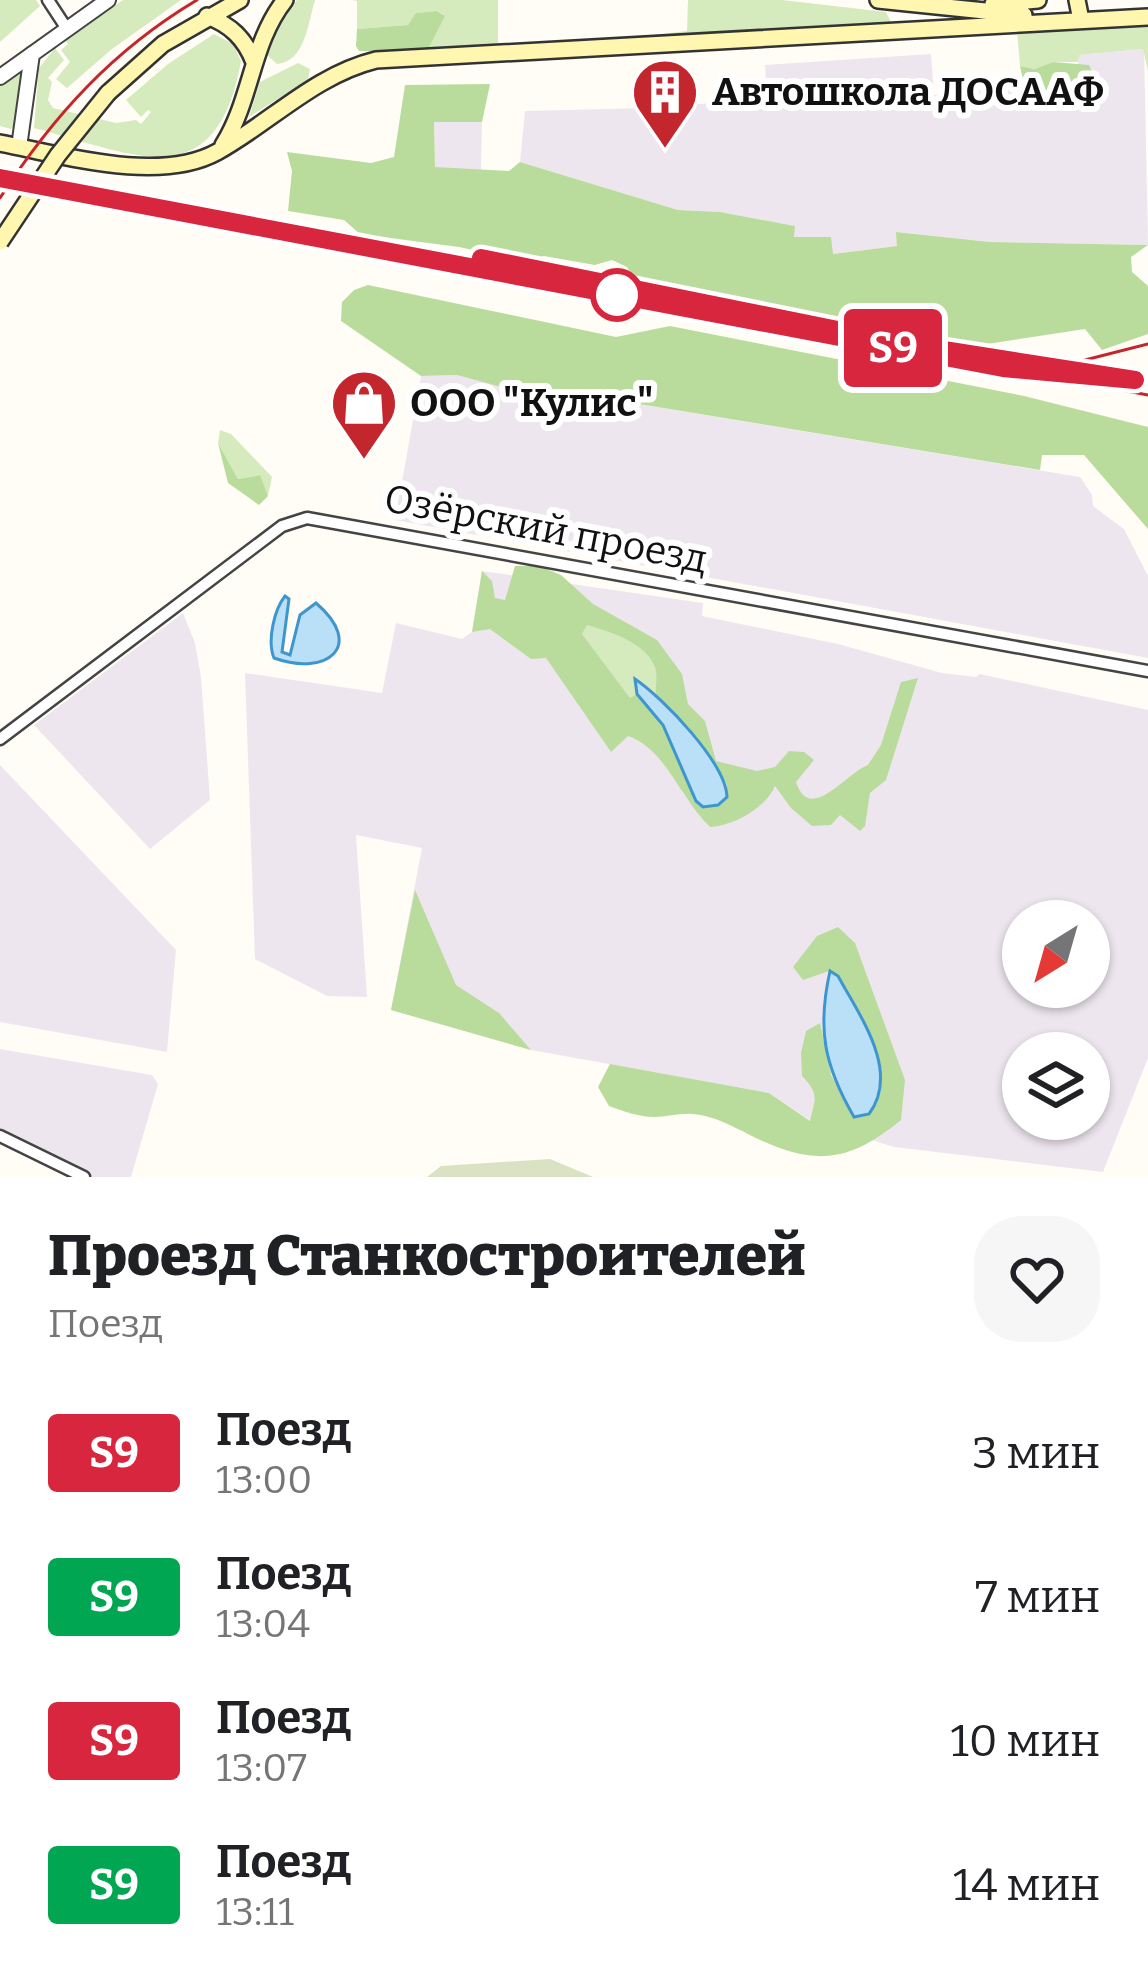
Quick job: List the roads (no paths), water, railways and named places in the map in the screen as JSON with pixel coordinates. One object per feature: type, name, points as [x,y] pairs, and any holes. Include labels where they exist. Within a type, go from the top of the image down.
[{"type":"main road","points":[[0,242],[58,154],[108,93],[163,44],[240,0]]},
{"type":"main road","points":[[219,151],[245,102],[267,26],[285,0]]},
{"type":"main road","points":[[878,0],[1081,20]]},
{"type":"main road","points":[[954,8],[1037,0]]},
{"type":"main road","points":[[1077,0],[1081,20]]},
{"type":"main road","points":[[207,16],[236,32],[254,62]]},
{"type":"main road","points":[[0,143],[90,161],[179,164],[219,151],[330,77],[376,60],[1148,17]]},
{"type":"street","points":[[47,0],[67,29]]},
{"type":"street","points":[[0,77],[108,0]]},
{"type":"street","points":[[19,147],[32,54]]},
{"type":"street","name":"Озёрский проезд","points":[[0,740],[281,526],[307,518],[1148,671]]},
{"type":"street","points":[[0,1136],[84,1177]]},
{"type":"water","points":[[285,596],[289,599],[282,652],[290,655],[300,615],[316,603],[338,632],[334,654],[310,663],[274,658],[273,626]]},
{"type":"water","points":[[635,679],[705,750],[724,783],[727,797],[718,805],[703,807],[696,801],[663,725],[637,694]]},
{"type":"water","points":[[830,971],[838,976],[856,1008],[879,1062],[878,1097],[869,1114],[854,1117],[830,1063],[824,1011]]},
{"type":"tram line","points":[[0,198],[87,87],[138,40],[197,0]]},
{"type":"railway","points":[[0,179],[1148,395]]},
{"type":"railway","points":[[1035,361],[1081,361],[1148,344]]},
{"type":"train","name":"S9","points":[[0,178],[798,332],[1003,368],[1135,380],[912,345],[481,258]]},
{"type":"place","name":"Автошкола ДОСААФ","points":[[665,151]]},
{"type":"place","name":"ООО \"Кулис\"","points":[[364,462]]}]
